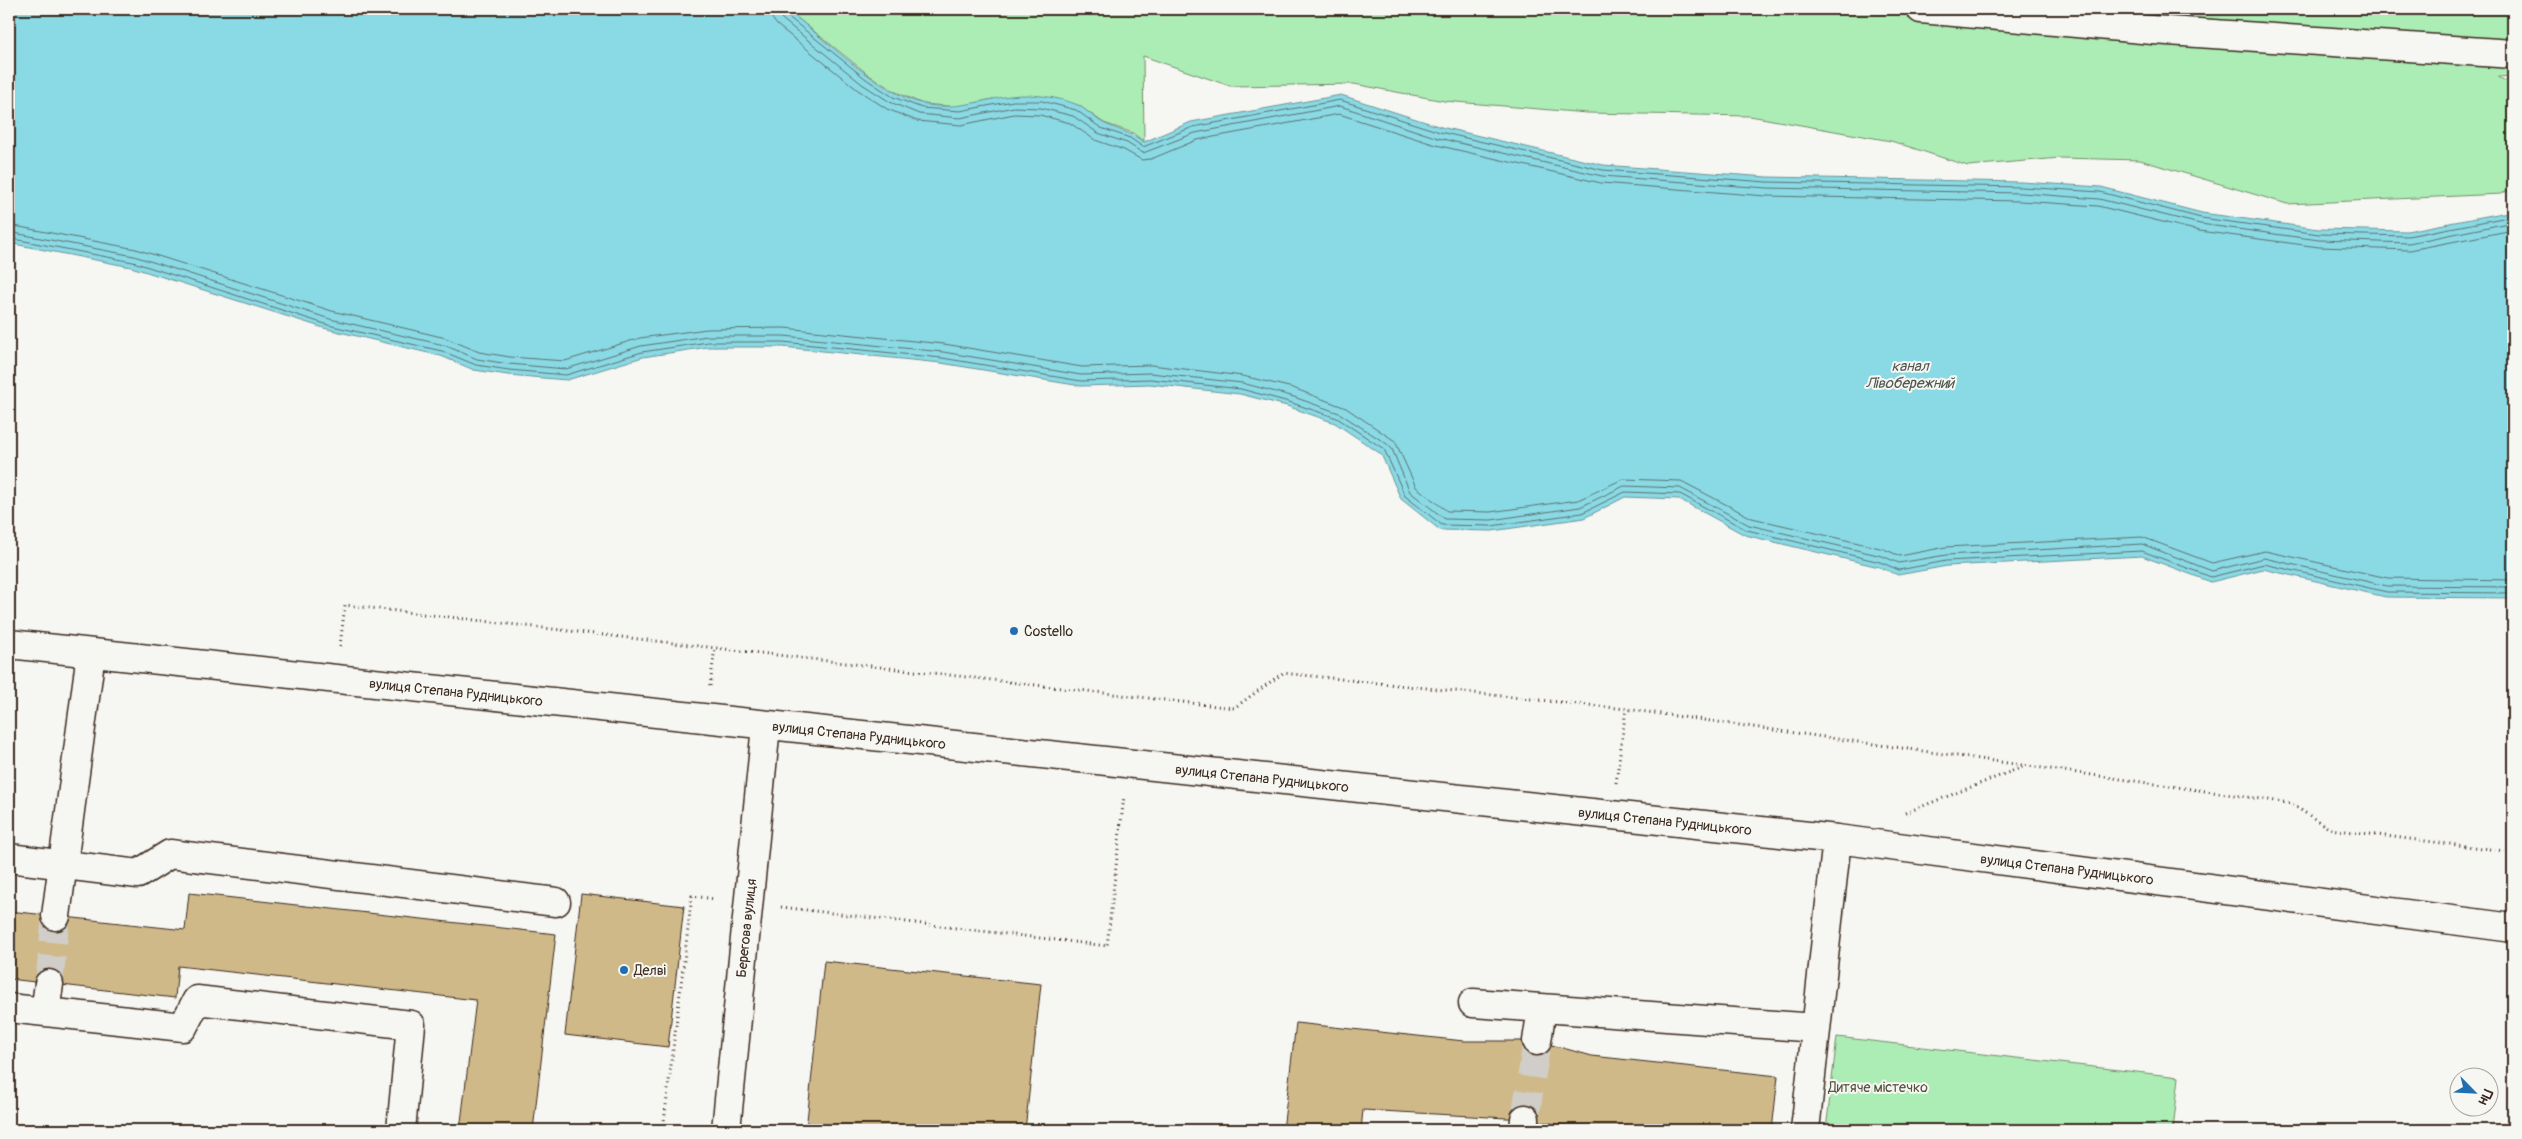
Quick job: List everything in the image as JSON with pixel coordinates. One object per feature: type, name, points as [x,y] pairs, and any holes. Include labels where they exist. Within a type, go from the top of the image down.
[{"type":"street","points":[[1921,9],[2154,30],[2513,54]]},
{"type":"street","name":"вулиця Степана Рудницького","points":[[9,644],[1837,839],[2513,928]]},
{"type":"street","points":[[56,916],[91,653]]},
{"type":"street","name":"Берегова вулиця","points":[[726,1130],[766,726]]},
{"type":"street","points":[[1805,1130],[1837,839]]},
{"type":"street","points":[[9,858],[138,874],[170,854],[556,902]]},
{"type":"street","points":[[45,1012],[49,984]]},
{"type":"street","points":[[9,1008],[182,1026],[197,1000],[411,1025],[401,1130]]},
{"type":"street","points":[[1472,1002],[1816,1028]]},
{"type":"street","points":[[1537,1041],[1542,1008]]},
{"type":"path","points":[[336,679],[345,605],[1234,708],[1283,673],[1626,709],[2290,803],[2330,829],[2513,852]]},
{"type":"path","points":[[1612,815],[1626,709]]},
{"type":"path","points":[[749,903],[1106,946],[1128,764]]},
{"type":"path","points":[[1900,815],[2026,766]]},
{"type":"path","points":[[663,1130],[692,896]]},
{"type":"green space","points":[[786,9],[2513,9],[2513,76],[2498,77],[2513,85],[2513,188],[2501,194],[2287,204],[2140,160],[2060,158],[1968,166],[1891,141],[1750,116],[1587,113],[1444,101],[1354,84],[1230,86],[1143,56],[1144,142],[1133,133],[1104,123],[1078,105],[992,99],[959,107],[923,104],[896,92],[869,75]]},
{"type":"green space","name":"Дитяче містечко","points":[[1837,1037],[2179,1077],[2173,1130],[1826,1130]]},
{"type":"water","name":"канал Лівобережний","points":[[9,9],[786,9],[870,77],[906,98],[935,106],[957,106],[1018,95],[1054,98],[1078,105],[1103,123],[1129,133],[1144,142],[1191,122],[1341,95],[1441,127],[1603,165],[1767,177],[2021,182],[2101,187],[2202,213],[2319,229],[2407,231],[2513,211],[2513,598],[2386,597],[2263,569],[2211,582],[2142,556],[1947,566],[1898,575],[1879,567],[1745,535],[1679,499],[1625,497],[1584,518],[1492,531],[1440,530],[1401,499],[1381,454],[1335,423],[1287,406],[1240,394],[1150,384],[1081,386],[941,363],[783,347],[708,347],[643,357],[567,380],[474,370],[441,356],[327,329],[131,267],[9,243]]},
{"type":"building","points":[[189,893],[556,934],[533,1130],[460,1130],[476,1000],[178,966],[175,998],[9,979],[9,911],[185,930]]},
{"type":"building","name":"Делві","points":[[581,894],[684,906],[668,1047],[565,1035]]},
{"type":"building","points":[[824,961],[1041,984],[1025,1130],[806,1130]]},
{"type":"building","points":[[1296,1023],[1464,1041],[1537,1041],[1592,1056],[1778,1076],[1772,1130],[1590,1130],[1525,1119],[1363,1110],[1361,1130],[1283,1130]]},
{"type":"tunnel","points":[[49,984],[56,916]]},
{"type":"tunnel","points":[[1525,1119],[1537,1041]]},
{"type":"place","name":"Costello","points":[[1014,631]]},
{"type":"place","name":"Делві","points":[[624,970]]}]
